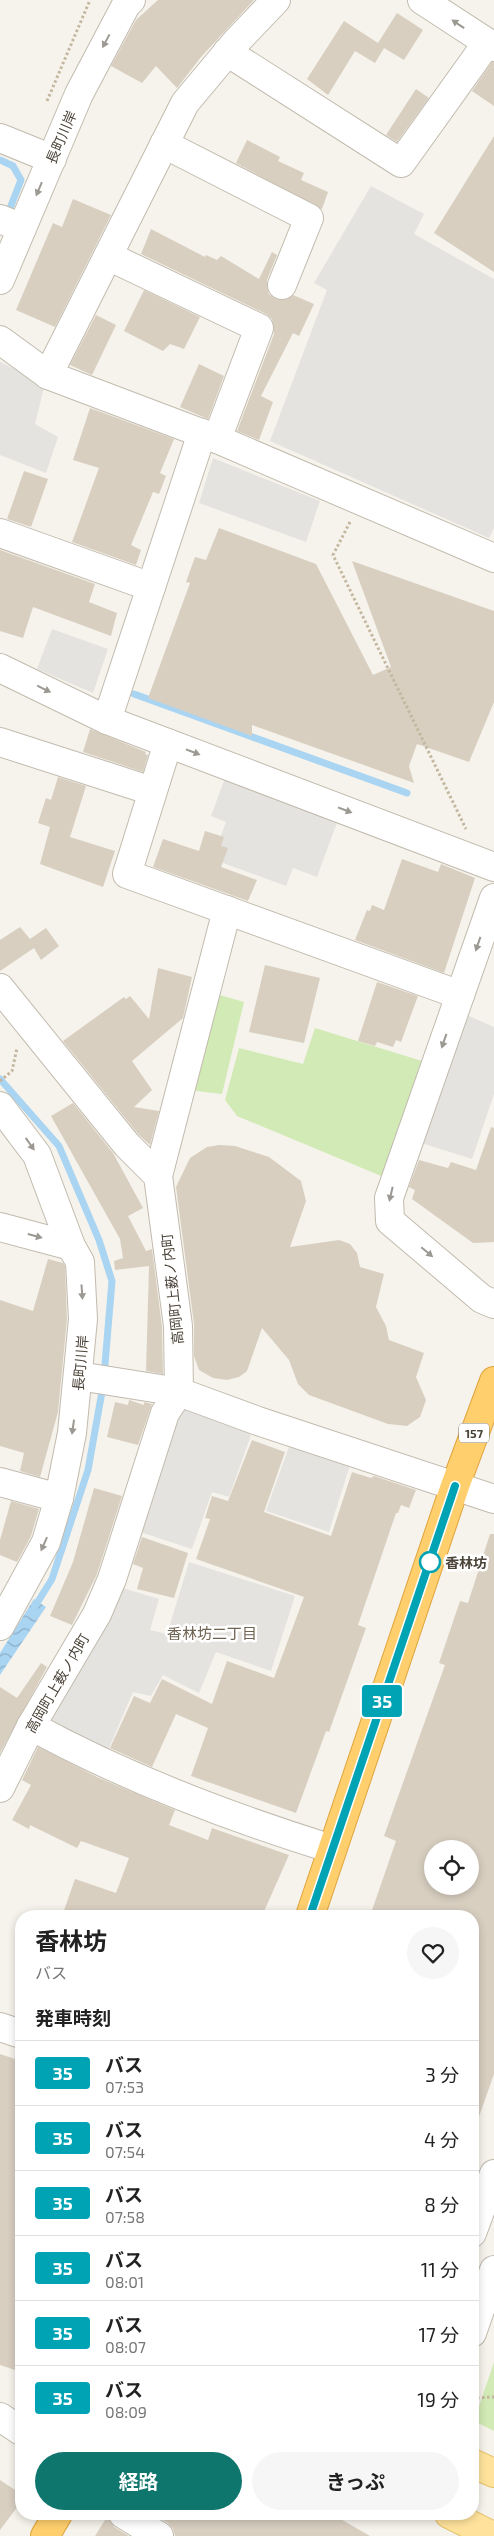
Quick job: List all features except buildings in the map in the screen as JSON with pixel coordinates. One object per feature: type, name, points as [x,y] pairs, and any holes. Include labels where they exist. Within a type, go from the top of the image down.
[{"type":"highway","name":"157","points":[[312,1910],[455,1486],[494,1381]]},
{"type":"highway","points":[[45,2536],[54,2520]]},
{"type":"main road","points":[[479,2466],[494,2473]]},
{"type":"main road","points":[[461,2520],[493,2536]]},
{"type":"street","name":"長町川岸","points":[[0,280],[12,224],[52,160],[79,94],[126,5],[131,0]]},
{"type":"street","points":[[48,375],[185,104],[227,52],[276,0]]},
{"type":"street","points":[[227,52],[401,163],[490,45],[422,0]]},
{"type":"street","points":[[0,138],[52,160]]},
{"type":"street","points":[[164,144],[309,218],[282,285]]},
{"type":"street","points":[[107,720],[151,586],[210,436],[259,328],[108,256]]},
{"type":"street","points":[[0,340],[48,375],[210,436],[494,558]]},
{"type":"street","points":[[0,533],[151,586]]},
{"type":"street","points":[[0,668],[107,720],[488,865]]},
{"type":"street","points":[[0,742],[152,791]]},
{"type":"street","points":[[168,743],[128,874],[460,995]]},
{"type":"street","points":[[494,898],[389,1198],[390,1221],[482,1299],[494,1304]]},
{"type":"street","points":[[0,988],[127,1146],[158,1176],[227,910]]},
{"type":"street","name":"長町川岸","points":[[0,1106],[37,1155],[71,1246],[80,1262],[85,1378],[59,1498],[46,1542],[0,1626]]},
{"type":"street","name":"高岡町上薮ノ内町","points":[[0,1788],[31,1726],[97,1614],[112,1580],[165,1414],[179,1392],[178,1326],[158,1176]]},
{"type":"street","points":[[0,1227],[71,1246]]},
{"type":"street","points":[[85,1378],[179,1392],[258,1421],[494,1499]]},
{"type":"street","points":[[0,1482],[59,1498]]},
{"type":"street","points":[[31,1726],[87,1757],[196,1801],[332,1849]]},
{"type":"street","points":[[0,2027],[15,2032]]},
{"type":"street","points":[[479,2214],[494,2174]]},
{"type":"street","points":[[479,2314],[494,2270]]},
{"type":"street","points":[[0,2417],[15,2427]]},
{"type":"street","points":[[133,2520],[159,2536]]},
{"type":"path","points":[[360,502],[333,556],[488,865]]},
{"type":"path","points":[[0,1081],[12,1071],[18,1044]]},
{"type":"path","points":[[479,2398],[494,2397]]},
{"type":"green space","points":[[209,992],[244,1002],[222,1094],[188,1090]]},
{"type":"green space","points":[[315,1028],[422,1061],[386,1178],[237,1116],[225,1100],[239,1048],[303,1064]]},
{"type":"green space","points":[[494,2362],[494,2431],[479,2424],[479,2406]]},
{"type":"shaded area","points":[[371,186],[424,214],[414,234],[494,279],[494,528],[489,538],[270,441],[327,290],[314,283]]},
{"type":"shaded area","points":[[0,362],[45,383],[35,424],[58,437],[46,473],[0,455]]},
{"type":"shaded area","points":[[213,458],[320,501],[306,542],[199,503]]},
{"type":"shaded area","points":[[52,629],[108,649],[93,693],[37,669]]},
{"type":"shaded area","points":[[226,775],[339,817],[317,877],[293,868],[286,886],[212,859],[226,822],[211,816]]},
{"type":"shaded area","points":[[460,1012],[494,1027],[494,1094],[472,1159],[421,1143]]},
{"type":"shaded area","points":[[178,1402],[240,1425],[251,1435],[229,1497],[212,1492],[192,1549],[134,1530]]},
{"type":"shaded area","points":[[290,1444],[350,1465],[329,1532],[266,1511]]},
{"type":"shaded area","points":[[189,1562],[295,1596],[271,1671],[216,1652],[199,1693],[163,1675],[151,1696],[133,1692],[106,1755],[43,1723],[116,1586],[159,1599],[150,1630],[167,1634]]},
{"type":"water","points":[[34,1599],[46,1607],[0,1675],[0,1653]]},
{"type":"waterway","points":[[0,160],[13,166],[21,180],[7,216]]},
{"type":"waterway","points":[[134,694],[407,793]]},
{"type":"waterway","points":[[0,1079],[59,1146],[99,1240],[112,1281],[104,1376]]},
{"type":"waterway","points":[[34,1608],[52,1579],[88,1470],[103,1386]]},
{"type":"bus line","name":"35","points":[[312,1910],[455,1486]]},
{"type":"place","name":"香林坊","points":[[430,1562]]},
{"type":"district","name":"香林坊二丁目","points":[[212,1633]]}]
